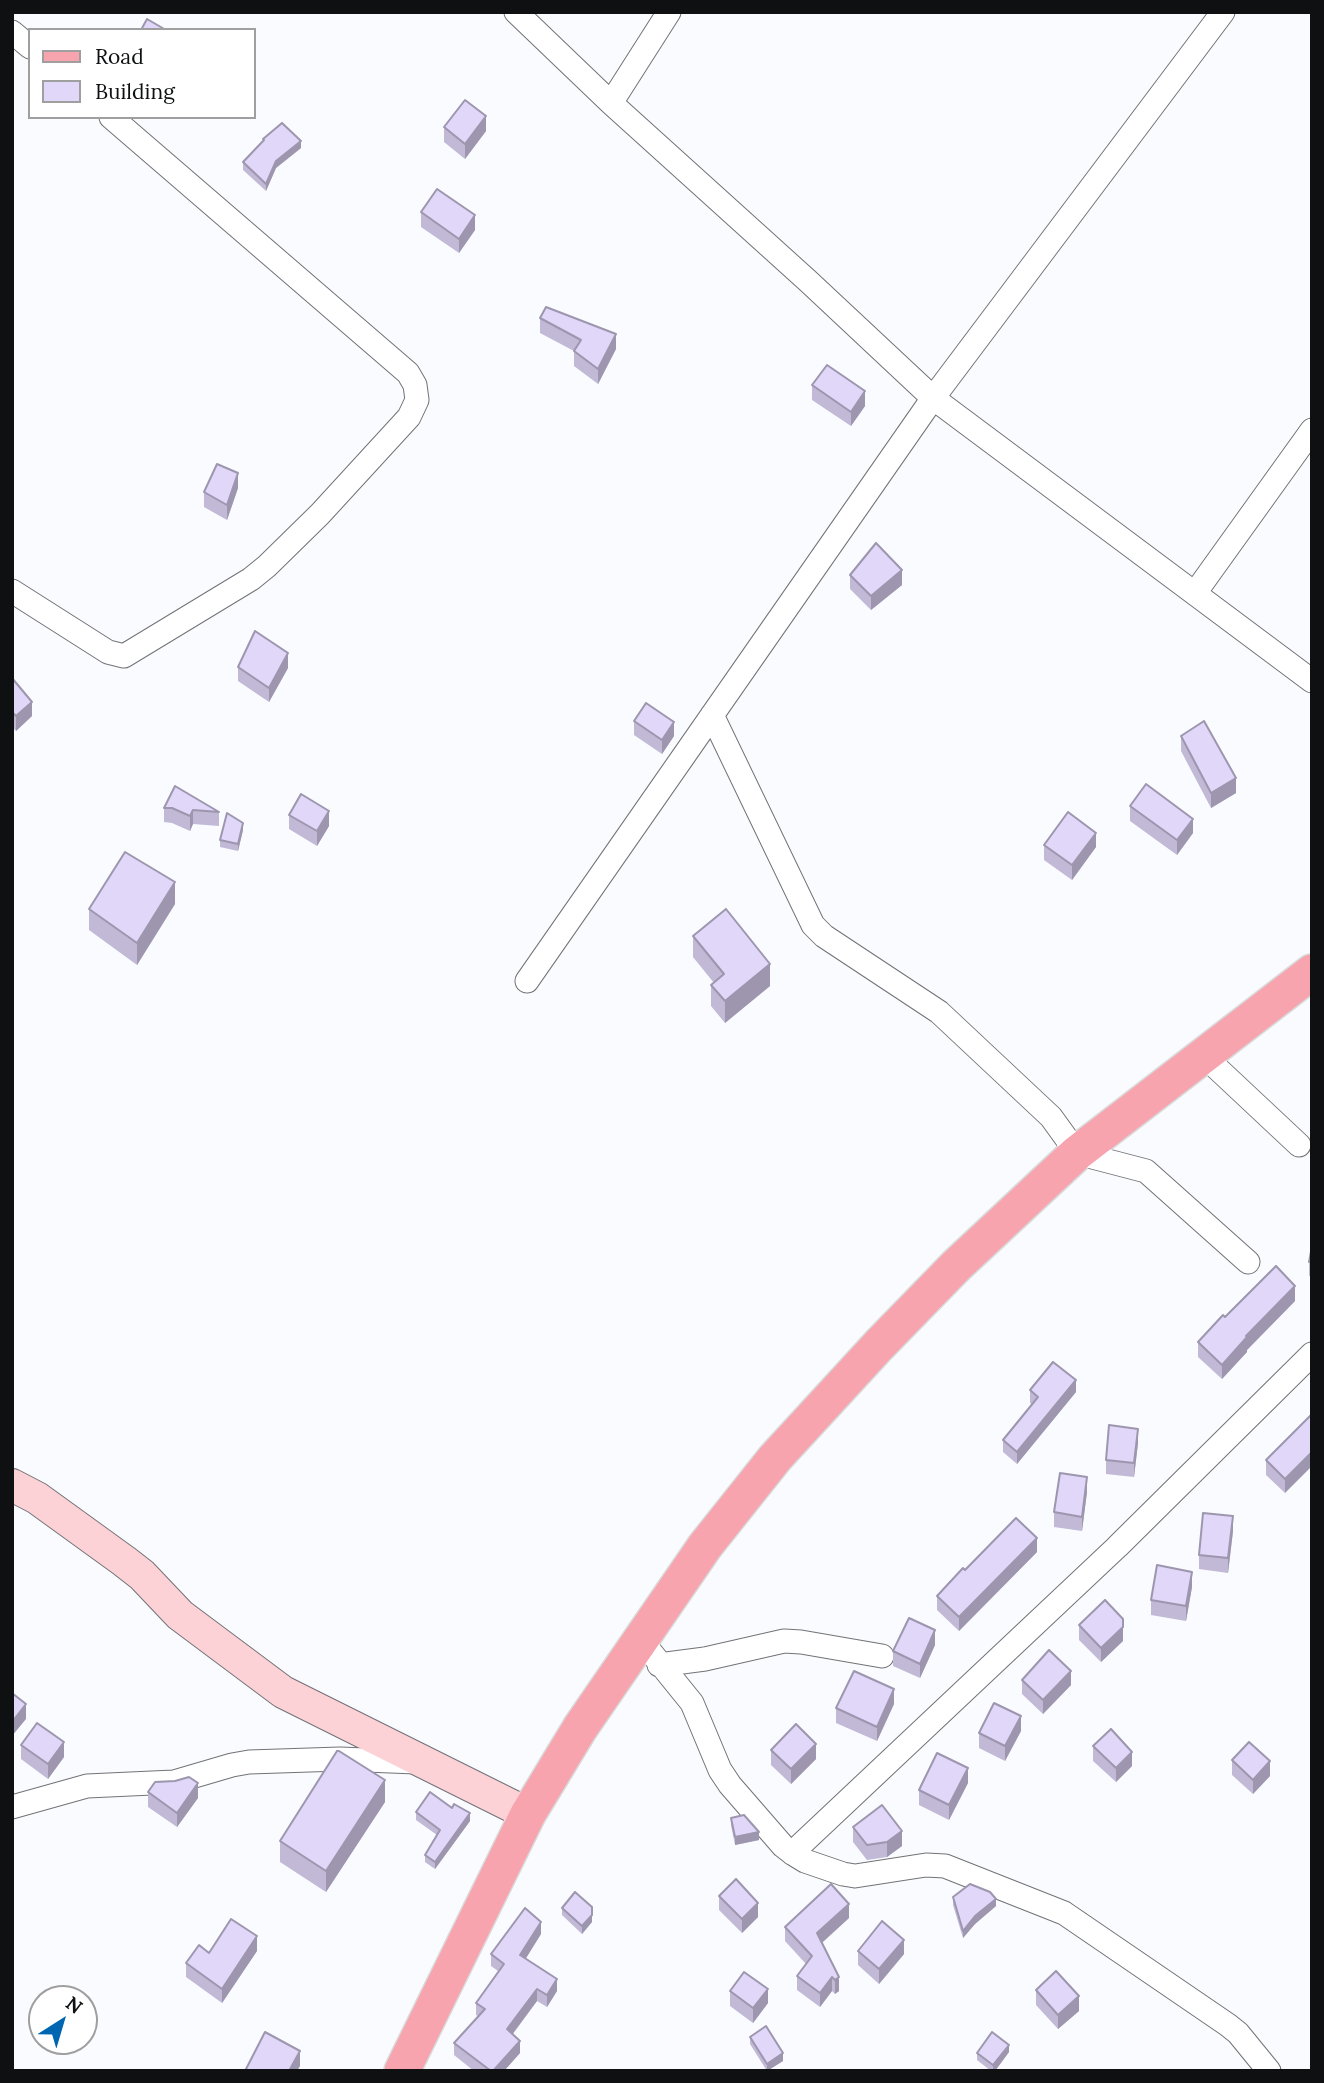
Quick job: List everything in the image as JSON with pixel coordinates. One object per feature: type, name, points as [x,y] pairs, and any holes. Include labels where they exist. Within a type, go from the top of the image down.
[{"type":"main road","points":[[402,2071],[528,1814],[587,1716],[650,1652],[705,1546],[775,1458],[956,1266],[1077,1153],[1312,972]]},
{"type":"street","points":[[516,12],[611,103],[933,398],[1312,681]]},
{"type":"street","points":[[611,103],[669,12]]},
{"type":"street","points":[[527,981],[933,398],[1223,12]]},
{"type":"street","points":[[12,32],[28,45]]},
{"type":"street","points":[[12,591],[108,652],[124,656],[251,579],[267,566],[320,514],[410,417],[417,400],[415,384],[408,373],[113,119]]},
{"type":"street","points":[[1195,593],[1312,430]]},
{"type":"street","points":[[712,715],[813,925],[824,936],[939,1012],[1051,1117],[1077,1153],[1146,1171],[1248,1262]]},
{"type":"street","points":[[1203,1055],[1299,1145]]},
{"type":"street","points":[[792,1853],[1117,1547],[1312,1354]]},
{"type":"street","points":[[12,1485],[37,1498],[124,1561],[142,1575],[180,1615],[277,1688],[528,1814]]},
{"type":"street","points":[[650,1652],[716,1657],[783,1641],[883,1656]]},
{"type":"street","points":[[650,1652],[692,1703],[720,1770],[730,1786],[792,1853],[805,1861],[855,1876],[926,1865],[945,1866],[1064,1913],[1228,2025],[1238,2033],[1269,2071]]},
{"type":"street","points":[[12,1807],[79,1787],[174,1782],[249,1762],[340,1759],[426,1763]]},
{"type":"building","points":[[147,19],[163,28],[142,28]]},
{"type":"building","points":[[465,100],[486,116],[465,144],[444,127]]},
{"type":"building","points":[[282,123],[301,141],[276,161],[266,184],[243,162],[263,139]]},
{"type":"building","points":[[437,189],[475,215],[459,239],[421,212]]},
{"type":"building","points":[[546,307],[616,334],[598,369],[574,351],[581,340],[540,318]]},
{"type":"building","points":[[827,365],[865,391],[851,412],[812,385]]},
{"type":"building","points":[[217,464],[238,473],[227,505],[204,492]]},
{"type":"building","points":[[876,543],[902,570],[871,596],[850,575]]},
{"type":"building","points":[[255,631],[288,653],[269,688],[238,667]]},
{"type":"building","points":[[12,678],[32,702],[16,716],[12,712]]},
{"type":"building","points":[[646,703],[674,722],[662,740],[634,721]]},
{"type":"building","points":[[1204,721],[1236,778],[1211,793],[1181,736]]},
{"type":"building","points":[[1146,784],[1193,819],[1177,840],[1130,806]]},
{"type":"building","points":[[175,786],[219,812],[193,810],[190,816],[172,808],[164,808]]},
{"type":"building","points":[[301,794],[329,811],[317,831],[289,815]]},
{"type":"building","points":[[1068,812],[1096,833],[1072,865],[1044,845]]},
{"type":"building","points":[[227,813],[243,823],[238,844],[220,840]]},
{"type":"building","points":[[125,852],[175,882],[137,943],[89,909]]},
{"type":"building","points":[[726,909],[770,964],[725,1001],[711,985],[724,974],[693,936]]},
{"type":"building","points":[[1276,1266],[1295,1286],[1222,1365],[1198,1342]]},
{"type":"building","points":[[1053,1362],[1076,1380],[1017,1452],[1003,1440],[1038,1397],[1030,1390]]},
{"type":"building","points":[[1312,1414],[1312,1452],[1285,1479],[1266,1460]]},
{"type":"building","points":[[1109,1425],[1138,1429],[1134,1463],[1106,1460]]},
{"type":"building","points":[[1060,1473],[1087,1477],[1082,1517],[1054,1512]]},
{"type":"building","points":[[1203,1513],[1233,1516],[1228,1558],[1199,1555]]},
{"type":"building","points":[[1016,1518],[1037,1538],[959,1617],[937,1596]]},
{"type":"building","points":[[1157,1565],[1192,1572],[1186,1606],[1151,1600]]},
{"type":"building","points":[[1105,1600],[1123,1619],[1123,1627],[1101,1648],[1079,1625]]},
{"type":"building","points":[[909,1618],[935,1630],[920,1664],[893,1651]]},
{"type":"building","points":[[1049,1650],[1071,1671],[1043,1700],[1022,1680]]},
{"type":"building","points":[[854,1671],[894,1689],[877,1727],[836,1708]]},
{"type":"building","points":[[12,1693],[26,1704],[12,1722]]},
{"type":"building","points":[[994,1703],[1021,1716],[1005,1746],[979,1733]]},
{"type":"building","points":[[37,1723],[64,1742],[48,1764],[21,1745]]},
{"type":"building","points":[[796,1724],[816,1744],[791,1769],[771,1750]]},
{"type":"building","points":[[1111,1729],[1132,1752],[1116,1768],[1093,1746]]},
{"type":"building","points":[[1249,1742],[1270,1761],[1253,1780],[1232,1760]]},
{"type":"building","points":[[337,1751],[385,1780],[326,1871],[280,1841]]},
{"type":"building","points":[[937,1753],[968,1768],[949,1805],[919,1790]]},
{"type":"building","points":[[189,1777],[198,1783],[177,1813],[148,1792],[155,1782]]},
{"type":"building","points":[[430,1792],[452,1808],[454,1804],[470,1813],[435,1862],[425,1855],[440,1830],[416,1812]]},
{"type":"building","points":[[882,1805],[902,1831],[887,1842],[867,1845],[853,1827]]},
{"type":"building","points":[[744,1815],[759,1832],[735,1837],[731,1818]]},
{"type":"building","points":[[736,1879],[758,1903],[742,1919],[719,1896]]},
{"type":"building","points":[[831,1884],[849,1904],[817,1933],[839,1977],[835,1980],[832,1977],[820,1993],[797,1976],[812,1956],[785,1927]]},
{"type":"building","points":[[970,1884],[990,1892],[996,1899],[975,1916],[963,1931],[953,1897]]},
{"type":"building","points":[[575,1892],[592,1907],[592,1915],[582,1926],[562,1908]]},
{"type":"building","points":[[525,1908],[541,1922],[520,1955],[557,1979],[547,1995],[537,1989],[507,2029],[520,2041],[491,2071],[454,2043],[485,2009],[476,2003],[504,1964],[491,1954]]},
{"type":"building","points":[[231,1919],[257,1936],[222,1989],[186,1963],[199,1945],[209,1953]]},
{"type":"building","points":[[882,1921],[904,1940],[879,1969],[858,1951]]},
{"type":"building","points":[[1056,1971],[1079,1996],[1058,2015],[1036,1990]]},
{"type":"building","points":[[744,1972],[768,1989],[753,2008],[730,1991]]},
{"type":"building","points":[[766,2026],[783,2053],[767,2064],[750,2037]]},
{"type":"building","points":[[265,2032],[300,2051],[289,2071],[245,2071]]},
{"type":"building","points":[[992,2032],[1009,2045],[993,2065],[977,2053]]}]
